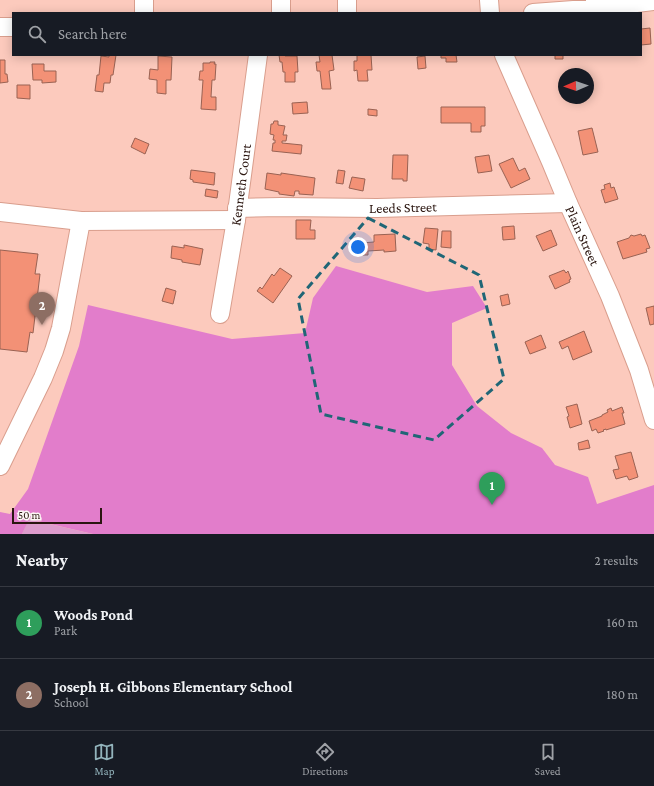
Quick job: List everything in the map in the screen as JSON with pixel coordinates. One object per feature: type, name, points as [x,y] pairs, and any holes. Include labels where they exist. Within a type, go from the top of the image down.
[{"type":"street","points":[[144,0],[144,12]]},
{"type":"street","points":[[281,0],[281,12]]},
{"type":"street","points":[[347,0],[347,12]]},
{"type":"street","points":[[489,0],[490,12]]},
{"type":"street","points":[[546,12],[654,2]]},
{"type":"street","points":[[0,27],[12,27]]},
{"type":"street","name":"Kenneth Court","points":[[220,314],[236,214],[258,56]]},
{"type":"street","name":"Plain Street","points":[[504,56],[610,296],[639,370],[654,420]]},
{"type":"street","name":"Leeds Street","points":[[0,212],[81,220],[236,214],[281,207],[378,208],[568,203]]},
{"type":"street","points":[[0,466],[43,378],[54,351],[61,328],[81,220]]},
{"type":"highlighted area","points":[[368,218],[479,275],[504,379],[434,440],[321,414],[298,299]]},
{"type":"shaded area","points":[[336,266],[427,292],[473,286],[487,308],[452,323],[452,365],[477,406],[511,433],[542,448],[555,465],[588,477],[597,504],[654,485],[654,534],[93,534],[29,519],[22,534],[0,534],[0,512],[10,514],[28,489],[79,346],[88,305],[232,339],[305,333],[313,298]]},
{"type":"shaded area","points":[[28,519],[93,534],[22,534]]},
{"type":"building","points":[[650,28],[651,44],[642,45],[642,29]]},
{"type":"building","points":[[101,56],[116,56],[113,75],[111,75],[110,83],[104,83],[103,92],[95,91],[97,75],[99,75]]},
{"type":"building","points":[[158,56],[172,57],[171,80],[166,80],[166,94],[157,93],[157,80],[149,79],[150,69],[158,70]]},
{"type":"building","points":[[279,56],[297,56],[298,72],[295,72],[295,82],[285,82],[285,72],[283,72],[282,62],[280,62]]},
{"type":"building","points":[[319,56],[332,56],[334,70],[329,71],[331,89],[322,89],[320,71],[317,71],[316,62],[320,62]]},
{"type":"building","points":[[357,56],[371,56],[372,70],[367,70],[368,81],[358,81],[357,70],[354,71],[354,61],[357,61]]},
{"type":"building","points":[[425,56],[426,68],[418,69],[417,57]]},
{"type":"building","points":[[441,56],[456,56],[457,62],[446,62],[446,58],[441,58]]},
{"type":"building","points":[[555,56],[563,56],[563,59],[555,59]]},
{"type":"building","points":[[0,60],[5,60],[5,74],[7,74],[8,82],[0,83]]},
{"type":"building","points":[[215,62],[214,64],[216,64],[215,80],[212,80],[211,97],[216,97],[216,110],[201,109],[203,80],[199,80],[200,71],[203,71],[203,63]]},
{"type":"building","points":[[32,64],[44,64],[44,71],[56,71],[56,82],[42,83],[42,80],[33,80]]},
{"type":"building","points":[[17,85],[30,85],[30,99],[17,98]]},
{"type":"building","points":[[307,102],[308,113],[293,114],[292,103]]},
{"type":"building","points":[[441,107],[485,107],[485,126],[481,126],[481,132],[471,132],[471,123],[441,123]]},
{"type":"building","points":[[368,109],[377,110],[377,116],[368,115]]},
{"type":"building","points":[[274,121],[278,121],[278,125],[285,126],[283,135],[287,135],[286,141],[282,141],[282,143],[302,145],[301,154],[272,151],[275,140],[273,140],[274,135],[270,134],[271,124],[273,124]]},
{"type":"building","points":[[592,128],[598,152],[583,155],[578,131]]},
{"type":"building","points":[[135,138],[149,144],[145,154],[131,147]]},
{"type":"building","points":[[393,155],[408,155],[407,181],[403,181],[403,179],[392,179]]},
{"type":"building","points":[[489,155],[492,171],[478,173],[475,157]]},
{"type":"building","points":[[513,158],[519,171],[525,168],[530,179],[511,188],[499,164]]},
{"type":"building","points":[[191,170],[215,173],[214,185],[193,182],[193,180],[190,179]]},
{"type":"building","points":[[338,170],[345,171],[343,184],[336,183]]},
{"type":"building","points":[[267,173],[281,175],[281,173],[315,178],[313,195],[299,194],[299,191],[295,191],[294,196],[279,194],[279,192],[265,189]]},
{"type":"building","points":[[352,177],[365,179],[363,191],[349,188]]},
{"type":"building","points":[[610,183],[611,188],[614,187],[618,199],[605,203],[601,190],[605,189],[604,185]]},
{"type":"building","points":[[206,189],[218,191],[217,198],[205,196]]},
{"type":"building","points":[[296,220],[311,220],[310,230],[315,230],[315,239],[296,239]]},
{"type":"building","points":[[514,226],[515,239],[503,240],[502,227]]},
{"type":"building","points":[[425,228],[438,229],[436,250],[429,249],[429,244],[423,243]]},
{"type":"building","points":[[551,230],[557,245],[543,251],[536,236]]},
{"type":"building","points":[[442,231],[451,231],[451,248],[441,247]]},
{"type":"building","points":[[395,234],[396,251],[368,251],[368,255],[362,255],[361,243],[374,242],[374,235]]},
{"type":"building","points":[[641,234],[642,236],[645,235],[650,248],[646,249],[647,252],[623,259],[617,242],[629,238],[631,235],[634,236]]},
{"type":"building","points":[[184,245],[203,249],[200,265],[182,262],[182,260],[171,258],[172,246],[184,248]]},
{"type":"building","points":[[0,250],[38,254],[35,274],[40,274],[33,333],[30,332],[27,352],[0,349]]},
{"type":"building","points":[[280,268],[292,276],[273,303],[257,291],[260,287],[262,289],[272,274],[274,276]]},
{"type":"building","points":[[564,270],[566,273],[568,271],[571,279],[569,280],[570,282],[555,289],[549,276]]},
{"type":"building","points":[[166,288],[176,291],[173,304],[162,301]]},
{"type":"building","points":[[508,294],[510,304],[502,306],[500,296]]},
{"type":"building","points":[[654,306],[654,324],[650,325],[646,308]]},
{"type":"building","points":[[584,331],[592,352],[573,360],[568,346],[562,349],[559,342]]},
{"type":"building","points":[[541,335],[546,348],[530,354],[525,342]]},
{"type":"building","points":[[577,404],[582,424],[570,428],[567,417],[569,416],[566,407]]},
{"type":"building","points":[[622,407],[625,424],[603,430],[604,431],[598,433],[596,429],[592,431],[589,421],[602,416],[611,408],[612,411]]},
{"type":"building","points":[[588,440],[590,448],[579,450],[578,443]]},
{"type":"building","points":[[631,452],[638,477],[629,480],[627,476],[616,479],[613,470],[619,469],[615,456]]},
{"type":"place","name":"Joseph H. Gibbons Elementary School","points":[[42,325]]},
{"type":"place","name":"Woods Pond","points":[[492,505]]}]
